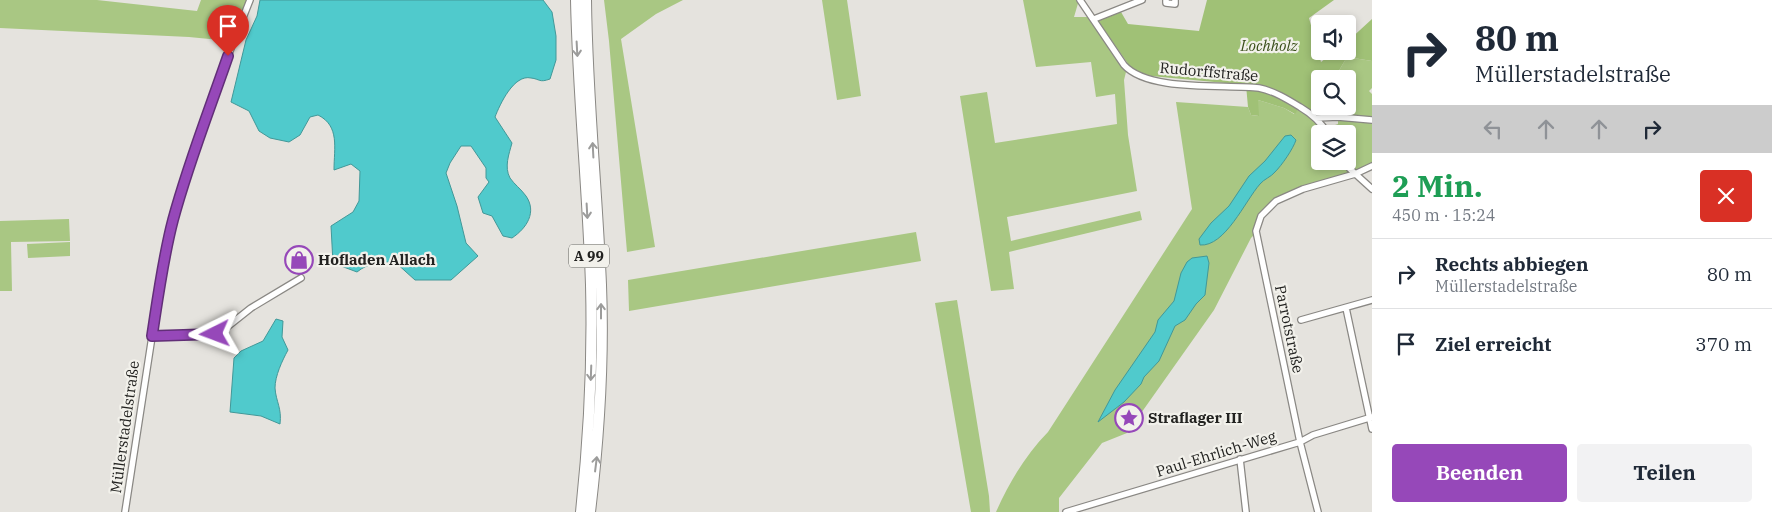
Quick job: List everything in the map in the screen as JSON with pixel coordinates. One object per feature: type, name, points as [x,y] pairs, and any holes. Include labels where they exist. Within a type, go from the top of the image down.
[{"type":"highway","name":"A 99","points":[[576,0],[591,285],[591,377],[587,456],[581,512]]},
{"type":"highway","name":"A 99","points":[[586,0],[601,286],[602,371],[597,453],[590,512]]},
{"type":"street","name":"Müllerstadelstraße","points":[[125,512],[165,252],[173,218],[196,142],[250,0]]},
{"type":"street","name":"Rudorffstraße","points":[[1080,0],[1094,18],[1124,65],[1134,74],[1181,85],[1260,88],[1284,97],[1316,118],[1321,125]]},
{"type":"street","points":[[1094,18],[1142,0]]},
{"type":"street","points":[[1166,0],[1166,3],[1175,4],[1175,0]]},
{"type":"street","points":[[1316,118],[1338,117],[1372,120]]},
{"type":"street","points":[[1355,174],[1372,166]]},
{"type":"street","points":[[1352,170],[1372,189]]},
{"type":"street","name":"Parrotstraße","points":[[1318,512],[1300,442],[1256,235],[1258,222],[1270,206],[1283,197],[1355,174]]},
{"type":"street","points":[[152,336],[215,334],[222,331],[251,308],[301,278]]},
{"type":"street","points":[[1301,320],[1372,300]]},
{"type":"street","points":[[1346,308],[1372,429]]},
{"type":"street","name":"Paul-Ehrlich-Weg","points":[[1066,512],[1300,442],[1313,435],[1371,418]]},
{"type":"street","points":[[1240,459],[1246,512]]},
{"type":"green space","points":[[0,0],[97,0],[197,11],[201,0],[247,0],[230,41],[189,37],[0,28]]},
{"type":"green space","points":[[604,0],[683,0],[656,14],[621,39],[655,247],[627,252],[609,41]]},
{"type":"green space","points":[[822,0],[847,0],[861,96],[837,100]]},
{"type":"green space","points":[[1023,0],[1079,0],[1074,17],[1091,17],[1126,72],[1124,80],[1128,135],[1137,191],[1007,217],[1011,241],[1140,211],[1142,220],[1009,252],[1014,289],[991,291],[960,96],[987,92],[995,143],[1117,124],[1115,94],[1096,97],[1091,62],[1036,67]]},
{"type":"green space","name":"Lochholz","points":[[1207,0],[1334,0],[1309,18],[1311,25],[1311,60],[1320,60],[1321,62],[1324,60],[1345,60],[1339,70],[1311,70],[1311,110],[1302,105],[1295,114],[1284,108],[1258,100],[1259,116],[1251,115],[1248,107],[1246,85],[1151,76],[1133,71],[1098,21],[1121,12],[1128,24],[1199,31]]},
{"type":"green space","name":"Lochholz","points":[[1372,19],[1372,61],[1356,58],[1356,34]]},
{"type":"green space","points":[[1356,58],[1372,61],[1372,88],[1369,91],[1372,94],[1372,119],[1339,115],[1356,115],[1356,70],[1339,70],[1345,60],[1356,60]]},
{"type":"green space","points":[[1258,100],[1284,108],[1294,114],[1299,109],[1315,120],[1319,125],[1311,125],[1311,170],[1349,170],[1352,173],[1294,190],[1273,201],[1263,210],[1256,231],[1214,310],[1127,433],[1102,443],[1059,498],[1059,512],[996,512],[1019,469],[1048,432],[1192,209],[1176,102],[1248,107],[1251,115],[1258,116]]},
{"type":"green space","points":[[1338,120],[1372,123],[1372,163],[1356,172],[1356,125],[1335,125],[1338,124]]},
{"type":"green space","points":[[69,219],[70,241],[11,242],[12,291],[0,291],[0,221]]},
{"type":"green space","points":[[916,232],[921,261],[629,311],[628,280]]},
{"type":"green space","points":[[70,242],[70,256],[28,258],[27,244]]},
{"type":"green space","points":[[957,300],[990,512],[971,512],[935,303]]},
{"type":"water","points":[[260,0],[543,0],[552,12],[556,36],[556,60],[550,79],[542,81],[525,78],[513,85],[500,105],[495,117],[512,143],[508,160],[508,174],[524,193],[531,208],[526,225],[512,238],[503,236],[492,216],[483,213],[478,197],[489,182],[486,178],[486,168],[471,146],[461,146],[446,173],[457,206],[466,243],[478,256],[451,280],[415,280],[395,262],[374,264],[357,272],[333,263],[331,226],[353,212],[359,201],[360,171],[351,164],[334,170],[335,146],[333,131],[330,125],[318,115],[310,117],[300,135],[289,142],[270,138],[259,131],[249,111],[231,102],[246,40],[257,16]]},
{"type":"water","points":[[1291,135],[1296,140],[1278,169],[1260,184],[1234,222],[1218,239],[1209,244],[1200,245],[1199,239],[1211,223],[1229,206],[1249,176],[1265,161],[1285,136]]},
{"type":"water","points":[[1207,256],[1209,263],[1205,295],[1185,320],[1175,326],[1159,361],[1144,377],[1141,384],[1124,402],[1098,422],[1115,390],[1155,332],[1158,320],[1174,301],[1181,273],[1187,262],[1192,258]]},
{"type":"water","points":[[276,319],[283,321],[282,337],[288,350],[275,383],[280,424],[261,416],[230,412],[234,358],[241,351],[263,341]]},
{"type":"place","name":"Hofladen Allach","points":[[299,260]]},
{"type":"place","name":"Straflager III","points":[[1129,418]]},
{"type":"route","points":[[215,334],[152,336],[165,252],[173,218],[196,142],[228,56]]}]
